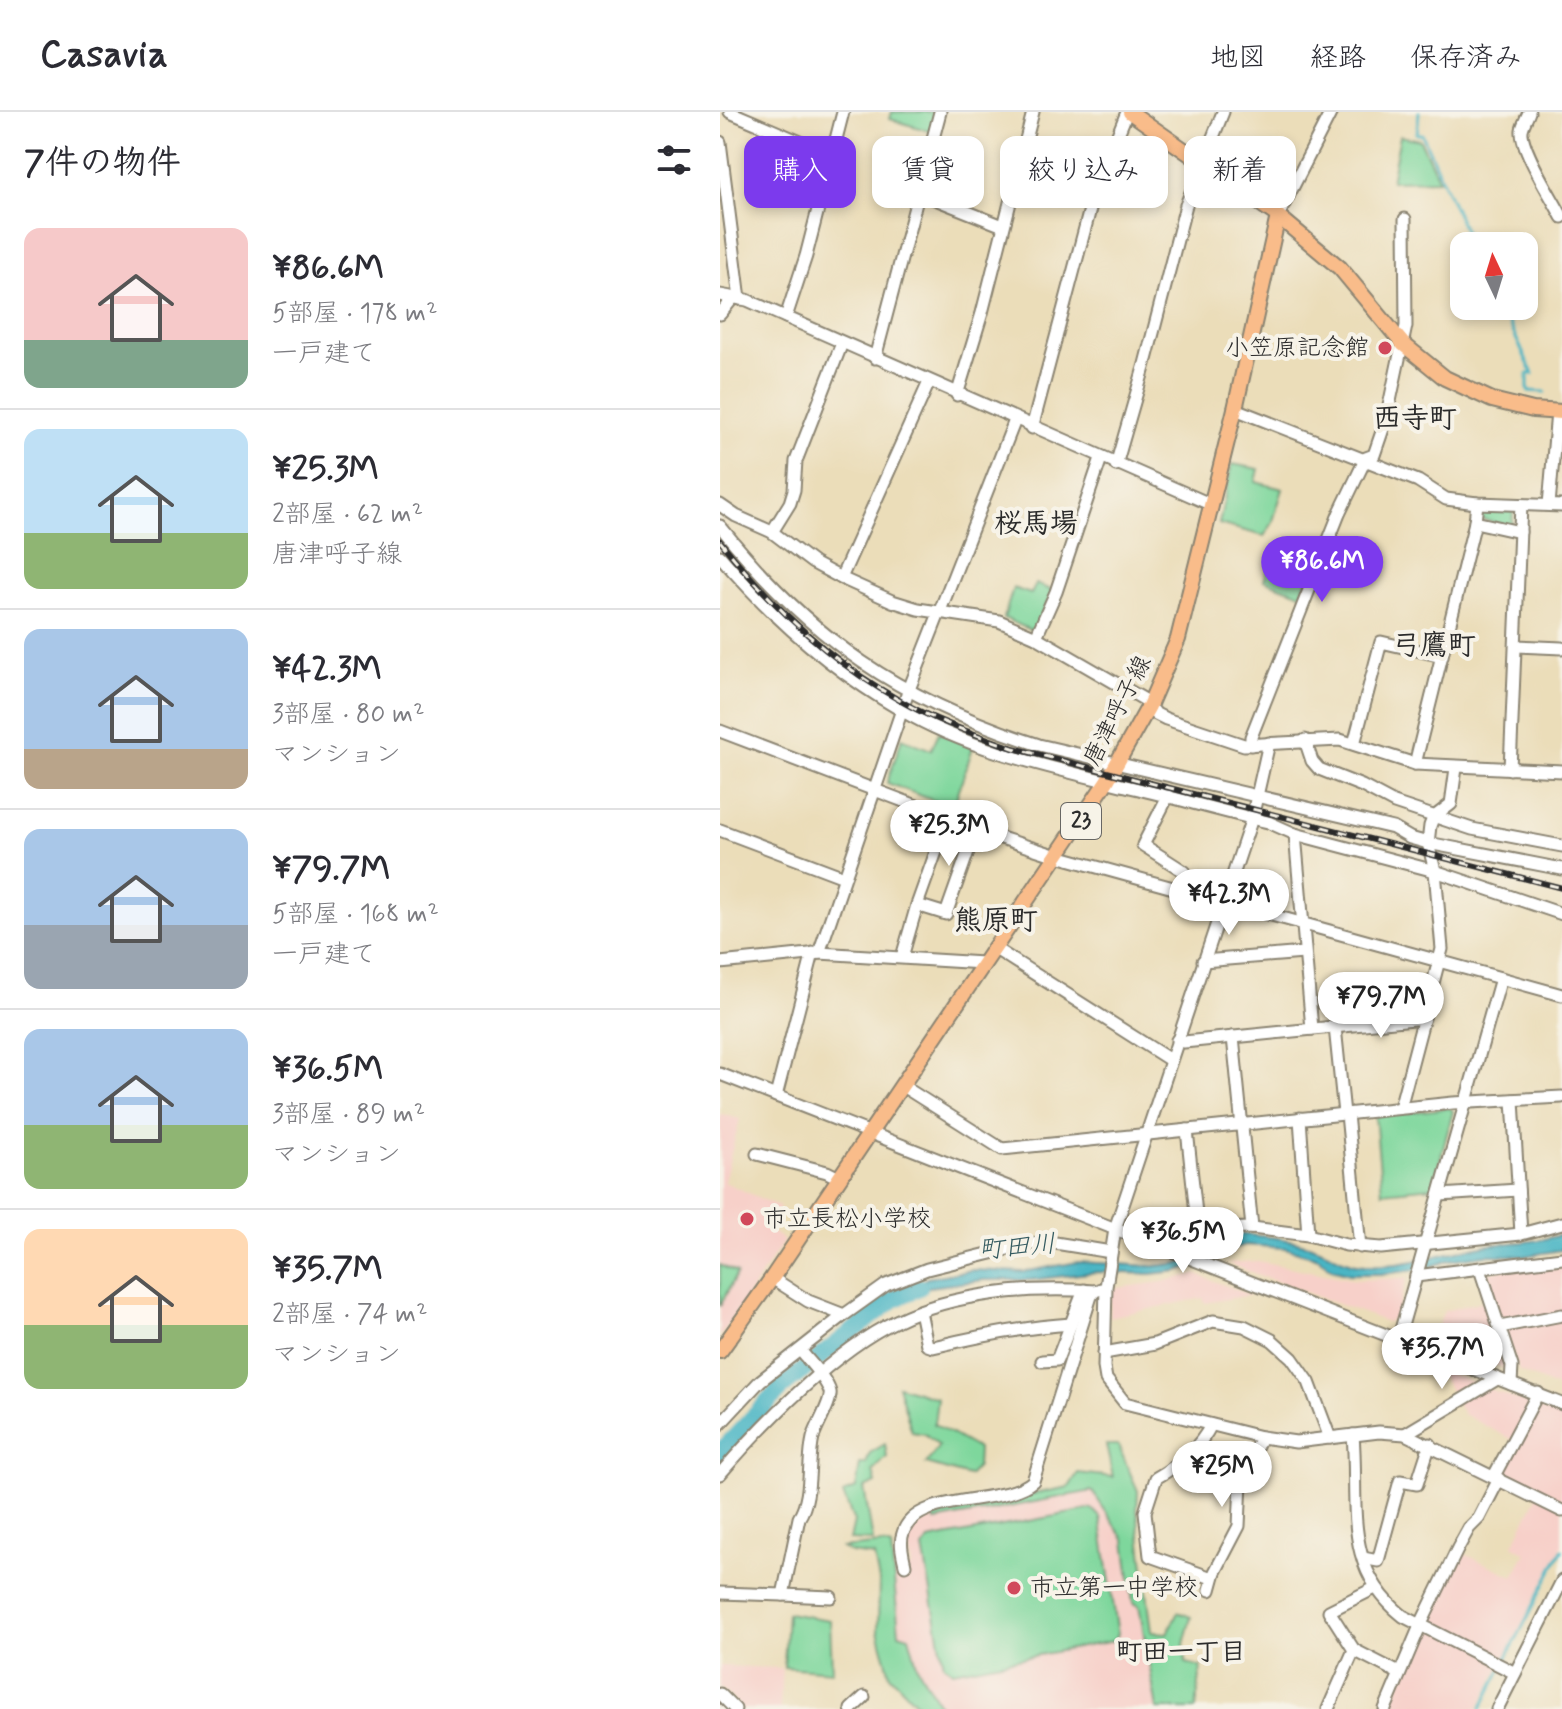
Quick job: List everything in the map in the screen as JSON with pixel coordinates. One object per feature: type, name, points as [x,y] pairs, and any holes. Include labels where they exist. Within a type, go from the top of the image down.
[{"type":"main road","points":[[1128,112],[1184,150]]},
{"type":"main road","points":[[1267,208],[1340,268],[1403,344],[1445,378],[1471,392],[1513,406],[1559,412]]},
{"type":"main road","name":"唐津呼子線","points":[[720,1351],[1107,781],[1149,706],[1178,639],[1235,409],[1278,216]]},
{"type":"street","points":[[730,112],[754,117],[792,136]]},
{"type":"street","points":[[836,136],[843,112]]},
{"type":"street","points":[[934,136],[940,112]]},
{"type":"street","points":[[957,395],[982,313],[1033,112]]},
{"type":"street","points":[[1032,428],[1094,194],[1128,112]]},
{"type":"street","points":[[1213,136],[1223,112]]},
{"type":"street","points":[[1278,216],[1331,112]]},
{"type":"street","points":[[1529,112],[1522,128],[1522,137],[1562,217]]},
{"type":"street","points":[[720,142],[737,298]]},
{"type":"street","points":[[786,317],[818,208]]},
{"type":"street","points":[[875,358],[916,208]]},
{"type":"street","points":[[958,208],[1003,226]]},
{"type":"street","points":[[1116,465],[1185,208]]},
{"type":"street","points":[[1251,745],[1251,737],[1334,527],[1366,458],[1374,455],[1386,420],[1406,326],[1405,219]]},
{"type":"street","points":[[720,295],[737,298],[786,317],[1212,505]]},
{"type":"street","points":[[720,314],[737,298]]},
{"type":"street","points":[[772,532],[790,503],[796,461],[842,343]]},
{"type":"street","points":[[841,578],[929,382]]},
{"type":"street","points":[[1235,409],[1366,458],[1418,481],[1446,499],[1556,506],[1559,412]]},
{"type":"street","points":[[776,1096],[816,953],[908,692],[1015,420]]},
{"type":"street","points":[[1036,637],[1056,592],[1101,458]]},
{"type":"street","points":[[1415,764],[1475,522],[1477,503]]},
{"type":"street","points":[[720,505],[772,532],[813,563],[841,578],[892,601],[940,613],[999,621],[1036,637],[1145,700],[1156,714],[1244,745],[1340,740],[1415,764],[1562,771]]},
{"type":"street","points":[[1510,769],[1521,505]]},
{"type":"street","points":[[1475,522],[1520,532]]},
{"type":"street","points":[[720,526],[756,571],[788,603],[864,666],[908,692],[993,731],[1039,745],[1393,828],[1410,838],[1428,843],[1562,869]]},
{"type":"street","points":[[720,556],[792,633],[829,663],[903,711],[939,729],[1012,756],[1252,818],[1295,834],[1435,871],[1562,914]]},
{"type":"street","points":[[1354,744],[1381,642],[1442,656]]},
{"type":"street","points":[[1516,646],[1562,648]]},
{"type":"street","points":[[720,731],[976,829],[1057,856],[1562,995]]},
{"type":"street","points":[[1305,740],[1312,761],[1319,769],[1394,803],[1433,818],[1497,835],[1562,846]]},
{"type":"street","points":[[905,1565],[903,1533],[909,1522],[921,1513],[936,1507],[1019,1490],[1033,1481],[1252,818],[1269,743]]},
{"type":"street","points":[[1400,1108],[1442,949],[1435,871],[1428,843],[1433,818],[1451,804],[1456,768]]},
{"type":"street","points":[[1168,796],[1143,845],[1185,872],[1179,890]]},
{"type":"street","points":[[902,957],[948,818]]},
{"type":"street","points":[[917,905],[946,914],[976,829]]},
{"type":"street","points":[[720,830],[844,877]]},
{"type":"street","points":[[1295,834],[1312,1029]]},
{"type":"street","points":[[994,948],[1170,1060]]},
{"type":"street","points":[[720,963],[816,953],[983,963]]},
{"type":"street","points":[[1203,961],[1304,953]]},
{"type":"street","points":[[1398,1340],[1501,978]]},
{"type":"street","points":[[1177,1040],[1184,1042],[1424,1018]]},
{"type":"street","points":[[1335,1027],[1360,1247]]},
{"type":"street","points":[[1233,1037],[1252,1228]]},
{"type":"street","points":[[720,1074],[1562,1404]]},
{"type":"street","points":[[901,1085],[1002,1149],[1400,1108],[1562,1097]]},
{"type":"street","points":[[1513,1100],[1521,1234]]},
{"type":"street","points":[[1300,1118],[1308,1235]]},
{"type":"street","points":[[1187,1130],[1198,1232]]},
{"type":"street","points":[[757,1154],[839,1178]]},
{"type":"street","points":[[1440,1195],[1518,1190]]},
{"type":"street","points":[[1165,1249],[1198,1232],[1252,1228],[1381,1248],[1521,1234],[1562,1223]]},
{"type":"street","points":[[720,1424],[760,1381],[886,1285],[927,1269],[1024,1245],[1049,1242],[1111,1252]]},
{"type":"street","points":[[1416,1276],[1562,1258]]},
{"type":"street","points":[[1480,1269],[1512,1366],[1511,1384]]},
{"type":"street","points":[[772,1278],[808,1301],[844,1315]]},
{"type":"street","points":[[720,1474],[753,1436],[819,1375],[875,1332],[920,1311],[1016,1290],[1095,1289]]},
{"type":"street","points":[[1042,1361],[1057,1360],[1071,1324],[1095,1289]]},
{"type":"street","points":[[1095,1289],[1106,1379],[1125,1403],[1261,1437],[1296,1442],[1379,1432],[1405,1434],[1562,1511]]},
{"type":"street","points":[[920,1311],[927,1345],[933,1347],[981,1335],[1071,1324]]},
{"type":"street","points":[[1500,1327],[1562,1315]]},
{"type":"street","points":[[1104,1353],[1155,1344],[1213,1321],[1244,1326],[1272,1340],[1292,1358],[1309,1382],[1330,1438]]},
{"type":"street","points":[[783,1595],[793,1538],[805,1507],[813,1439],[822,1413],[831,1400],[830,1390],[801,1351]]},
{"type":"street","points":[[1405,1434],[1497,1379]]},
{"type":"street","points":[[1385,1709],[1420,1626],[1469,1528],[1479,1518],[1538,1393]]},
{"type":"street","points":[[1211,1425],[1194,1449],[1156,1478],[1145,1512],[1150,1556],[1211,1584],[1239,1526],[1241,1481],[1261,1437]]},
{"type":"street","points":[[1353,1435],[1356,1462],[1354,1519],[1363,1558],[1375,1588],[1388,1604],[1420,1626],[1507,1668]]},
{"type":"street","points":[[1363,1558],[1378,1561],[1400,1481],[1417,1484],[1430,1444]]},
{"type":"street","points":[[1497,1709],[1507,1668],[1561,1585]]},
{"type":"street","points":[[1375,1588],[1329,1611],[1354,1650],[1399,1673]]},
{"type":"street","points":[[720,1593],[831,1597]]},
{"type":"street","points":[[1328,1709],[1354,1650]]},
{"type":"street","points":[[720,1694],[735,1709]]},
{"type":"street","points":[[851,1709],[864,1697]]},
{"type":"shaded area","name":"市立長松小学校","points":[[720,1114],[740,1119],[724,1182],[780,1207],[770,1230],[784,1241],[720,1337]]},
{"type":"shaded area","points":[[1258,1261],[1355,1280],[1407,1278],[1396,1317],[1387,1322],[1226,1263]]},
{"type":"shaded area","points":[[1562,1261],[1562,1390],[1519,1371],[1485,1277],[1488,1272]]},
{"type":"shaded area","points":[[1195,1274],[1251,1295],[1205,1303],[1203,1298],[1110,1317],[1110,1289]]},
{"type":"shaded area","points":[[1487,1300],[1507,1362],[1503,1368],[1432,1341],[1444,1311]]},
{"type":"shaded area","points":[[1438,1369],[1562,1417],[1562,1546],[1478,1709],[1390,1709],[1420,1632],[1460,1552],[1513,1576],[1526,1553],[1513,1545],[1538,1495],[1501,1473],[1516,1442],[1463,1414]]},
{"type":"shaded area","name":"市立第一中学校","points":[[1092,1486],[1129,1537],[1156,1709],[933,1709],[897,1641],[889,1571],[912,1567],[908,1544],[910,1531],[933,1518]]},
{"type":"shaded area","points":[[720,1666],[782,1668],[780,1709],[743,1709],[720,1687]]},
{"type":"green space","points":[[892,112],[936,112],[932,132],[890,119]]},
{"type":"green space","points":[[1400,136],[1420,140],[1439,180],[1391,181]]},
{"type":"green space","points":[[1232,464],[1259,469],[1256,482],[1283,489],[1272,524],[1264,536],[1219,524]]},
{"type":"green space","points":[[1480,510],[1513,511],[1512,527],[1480,519]]},
{"type":"green space","points":[[1288,549],[1316,556],[1301,594],[1264,580],[1271,561],[1283,563]]},
{"type":"green space","points":[[1036,584],[1053,591],[1035,628],[1030,630],[1004,618],[1013,588],[1031,594]]},
{"type":"green space","points":[[939,732],[973,747],[953,808],[887,783],[902,738],[931,750]]},
{"type":"green space","points":[[1450,1108],[1453,1111],[1433,1187],[1382,1192],[1375,1116]]},
{"type":"green space","points":[[720,1265],[737,1273],[720,1306]]},
{"type":"green space","points":[[898,1386],[937,1398],[934,1424],[978,1449],[977,1467],[969,1476],[926,1464],[939,1446],[925,1434],[912,1432]]},
{"type":"green space","points":[[885,1444],[887,1457],[873,1471],[876,1483],[864,1488],[873,1541],[850,1540],[854,1522],[843,1494],[856,1488],[860,1464],[866,1464],[870,1453]]},
{"type":"green space","points":[[1106,1445],[1118,1445],[1138,1491],[1137,1510],[1152,1632],[1167,1633],[1178,1612],[1191,1617],[1184,1644],[1186,1663],[1201,1667],[1196,1709],[1157,1709],[1139,1606],[1133,1603],[1125,1540],[1092,1491],[935,1521],[934,1516],[940,1512],[1069,1487],[1078,1473],[1113,1477]]},
{"type":"green space","points":[[1092,1509],[1100,1517],[1118,1634],[1113,1641],[953,1671],[944,1665],[923,1548],[929,1540]]},
{"type":"green space","points":[[882,1544],[891,1547],[899,1633],[909,1636],[918,1668],[942,1709],[922,1709],[890,1675],[878,1631],[879,1581],[874,1556],[851,1553],[842,1548]]},
{"type":"green space","points":[[787,1613],[830,1620],[832,1671],[784,1667]]},
{"type":"water","points":[[1232,1234],[1296,1242],[1351,1263],[1372,1265],[1404,1263],[1562,1234],[1562,1250],[1525,1256],[1486,1255],[1450,1260],[1423,1269],[1350,1274],[1332,1269],[1319,1258],[1285,1248],[1246,1245],[1177,1271],[1151,1274],[1096,1272],[1031,1280],[984,1280],[929,1287],[894,1299],[927,1278],[972,1270],[1023,1272],[1078,1262],[1154,1266],[1179,1263],[1203,1253],[1215,1242]]},
{"type":"waterway","points":[[1419,112],[1417,134],[1422,134],[1465,232]]},
{"type":"waterway","points":[[1508,320],[1533,374],[1528,374],[1528,391],[1545,392]]},
{"type":"waterway","name":"町田川","points":[[720,1453],[783,1386],[894,1299],[919,1287]]},
{"type":"waterway","points":[[1504,1663],[1562,1550]]},
{"type":"waterway","points":[[1481,1709],[1501,1670]]},
{"type":"railway","points":[[720,541],[780,609],[849,668],[899,700],[955,727],[1013,748],[1562,888]]},
{"type":"place","name":"小笠原記念館","points":[[1385,348]]},
{"type":"place","name":"市立長松小学校","points":[[747,1219]]},
{"type":"place","name":"市立第一中学校","points":[[1014,1588]]},
{"type":"district","name":"西寺町","points":[[1415,419]]},
{"type":"district","name":"桜馬場","points":[[1036,524]]},
{"type":"district","name":"弓鷹町","points":[[1434,646]]},
{"type":"district","name":"熊原町","points":[[996,921]]},
{"type":"district","name":"町田一丁目","points":[[1181,1653]]}]
